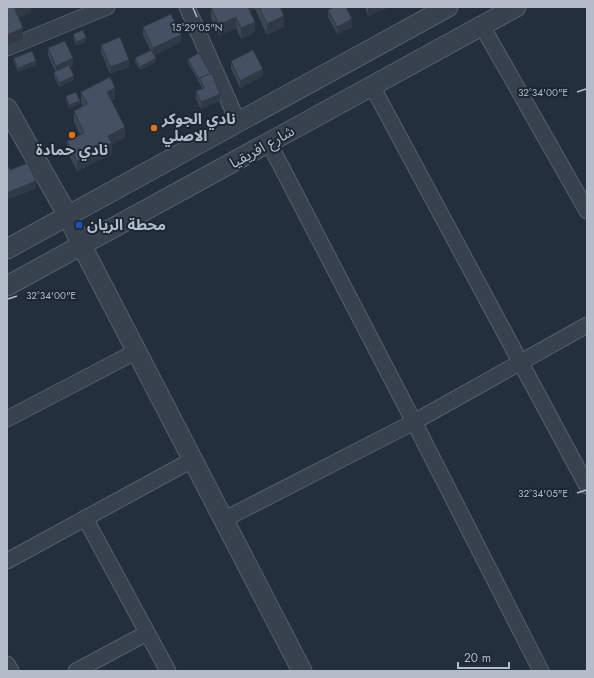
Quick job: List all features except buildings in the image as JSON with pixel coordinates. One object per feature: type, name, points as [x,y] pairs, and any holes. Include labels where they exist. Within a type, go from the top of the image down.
[{"type":"street","points":[[7,48],[107,7]]},
{"type":"street","points":[[187,7],[238,122]]},
{"type":"street","points":[[7,249],[448,7]]},
{"type":"street","name":"شارع افريقيا","points":[[7,286],[516,7]]},
{"type":"street","points":[[482,26],[587,211]]},
{"type":"street","points":[[372,86],[587,486]]},
{"type":"street","points":[[7,108],[68,216],[192,460],[302,671]]},
{"type":"street","points":[[269,143],[541,671]]},
{"type":"street","points":[[223,520],[414,422],[587,325]]},
{"type":"street","points":[[7,419],[137,350]]},
{"type":"street","points":[[7,561],[192,460]]},
{"type":"street","points":[[86,518],[168,671]]},
{"type":"street","points":[[76,671],[147,633]]},
{"type":"street","points":[[7,664],[11,671]]},
{"type":"place","name":"نادي الجوكر الاصلي","points":[[154,128]]},
{"type":"place","name":"نادي حمادة","points":[[72,135]]},
{"type":"place","name":"محطة الريان","points":[[79,225]]}]
